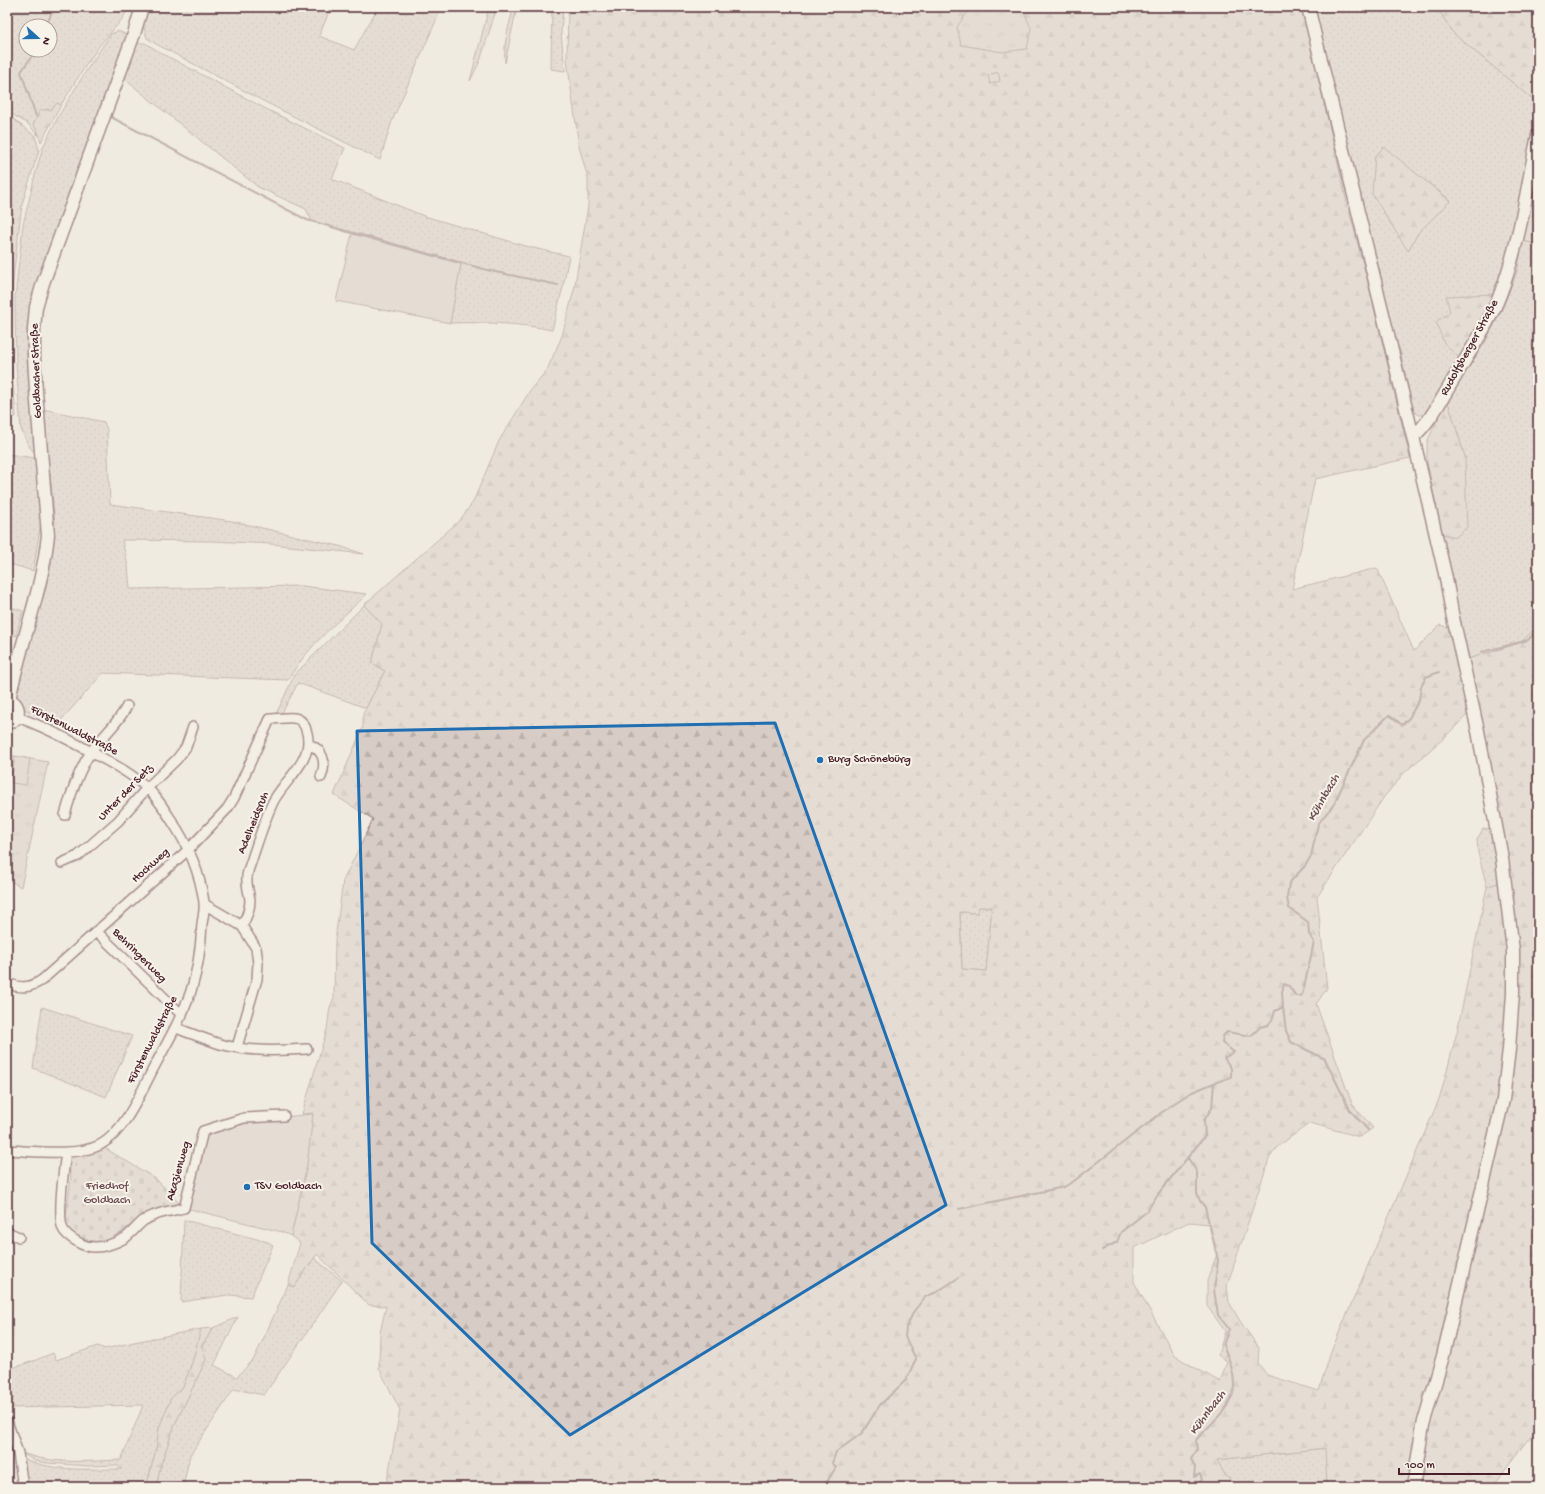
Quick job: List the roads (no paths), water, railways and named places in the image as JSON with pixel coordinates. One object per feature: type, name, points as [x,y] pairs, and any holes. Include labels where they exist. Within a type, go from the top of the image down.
[{"type":"main road","name":"Goldbacher Straße","points":[[12,720],[17,706],[8,700],[14,674],[39,590],[46,558],[48,536],[36,391],[34,329],[36,306],[142,7]]},
{"type":"main road","points":[[1308,7],[1446,578],[1502,858],[1513,952],[1513,993],[1509,1049],[1503,1100],[1444,1356],[1423,1425],[1413,1487]]},
{"type":"main road","name":"Rudolfsberger Straße","points":[[1413,437],[1423,428],[1452,382],[1482,331],[1501,292],[1508,272],[1519,228],[1538,135]]},
{"type":"street","points":[[65,815],[75,781],[91,752],[121,717],[127,706]]},
{"type":"street","name":"Hochweg","points":[[7,983],[16,987],[33,986],[42,980],[188,850],[227,809],[234,798],[270,719],[291,717],[299,720],[305,726],[308,735],[308,744]]},
{"type":"street","name":"Fürstenwaldstraße","points":[[7,1150],[66,1152],[91,1148],[100,1145],[111,1138],[125,1121],[176,1028],[191,991],[197,967],[204,904],[196,871],[181,835],[162,805],[147,788],[121,768],[36,723],[12,720]]},
{"type":"street","name":"Unter der Setz","points":[[62,863],[78,856],[118,821],[147,788],[177,759],[186,747],[193,726]]},
{"type":"street","points":[[308,744],[314,746],[320,751],[324,758],[321,777]]},
{"type":"street","name":"Adelheidsruh","points":[[242,926],[249,912],[250,902],[247,877],[257,842],[273,801],[297,770],[308,744]]},
{"type":"street","points":[[204,904],[242,926],[256,948],[258,963],[257,979],[237,1047]]},
{"type":"street","name":"Behringerweg","points":[[96,931],[182,1015]]},
{"type":"street","points":[[176,1028],[220,1044],[237,1047],[275,1051],[307,1049]]},
{"type":"street","name":"Akazienweg","points":[[66,1152],[61,1202],[62,1228],[66,1234],[84,1245],[102,1247],[125,1237],[144,1221],[163,1212],[184,1208],[203,1131],[244,1118],[284,1116]]},
{"type":"street","points":[[7,1232],[19,1237]]},
{"type":"street","points":[[7,1420],[18,1453],[23,1487]]},
{"type":"waterway","points":[[49,18],[54,7]]},
{"type":"waterway","points":[[31,58],[21,72],[36,116]]},
{"type":"waterway","points":[[109,116],[307,220],[491,271],[558,285]]},
{"type":"waterway","name":"Kühnbach","points":[[1482,652],[1528,640],[1538,629]]},
{"type":"waterway","name":"Kühnbach","points":[[1368,1130],[1350,1110],[1325,1059],[1291,1042],[1286,1031],[1282,992],[1284,984],[1289,986],[1296,996],[1301,996],[1314,942],[1309,934],[1308,922],[1289,908],[1287,898],[1289,883],[1305,866],[1311,856],[1318,824],[1334,804],[1364,740],[1389,715],[1402,725],[1409,718],[1419,700],[1421,687],[1426,677],[1439,672]]},
{"type":"waterway","name":"Kühnbach","points":[[1102,1250],[1117,1242],[1121,1232],[1146,1212],[1158,1194],[1205,1136],[1204,1120],[1212,1108],[1214,1083],[1231,1077],[1231,1068],[1224,1058],[1234,1052],[1222,1043],[1223,1036],[1227,1032],[1251,1036],[1260,1027],[1268,1025],[1272,1020],[1275,1011],[1283,1007]]},
{"type":"waterway","points":[[959,1209],[1064,1187],[1074,1181],[1170,1106],[1190,1093],[1214,1083]]},
{"type":"waterway","name":"Kühnbach","points":[[1188,1158],[1197,1172],[1197,1193],[1200,1201],[1205,1207],[1218,1260],[1214,1290],[1218,1315],[1229,1329],[1223,1345],[1234,1377],[1234,1388],[1226,1408],[1196,1440],[1197,1450],[1191,1459],[1195,1467],[1194,1477],[1200,1474],[1202,1480],[1196,1487]]},
{"type":"waterway","points":[[824,1487],[836,1467],[832,1463],[836,1452],[862,1433],[880,1405],[906,1380],[916,1359],[905,1337],[906,1328],[914,1311],[925,1297],[937,1292],[958,1278]]},
{"type":"place","name":"Burg Schönebürg","points":[[820,760]]},
{"type":"place","name":"TSV Goldbach","points":[[247,1187]]},
{"type":"park label","name":"Friedhof Goldbach","points":[[107,1194]]}]
